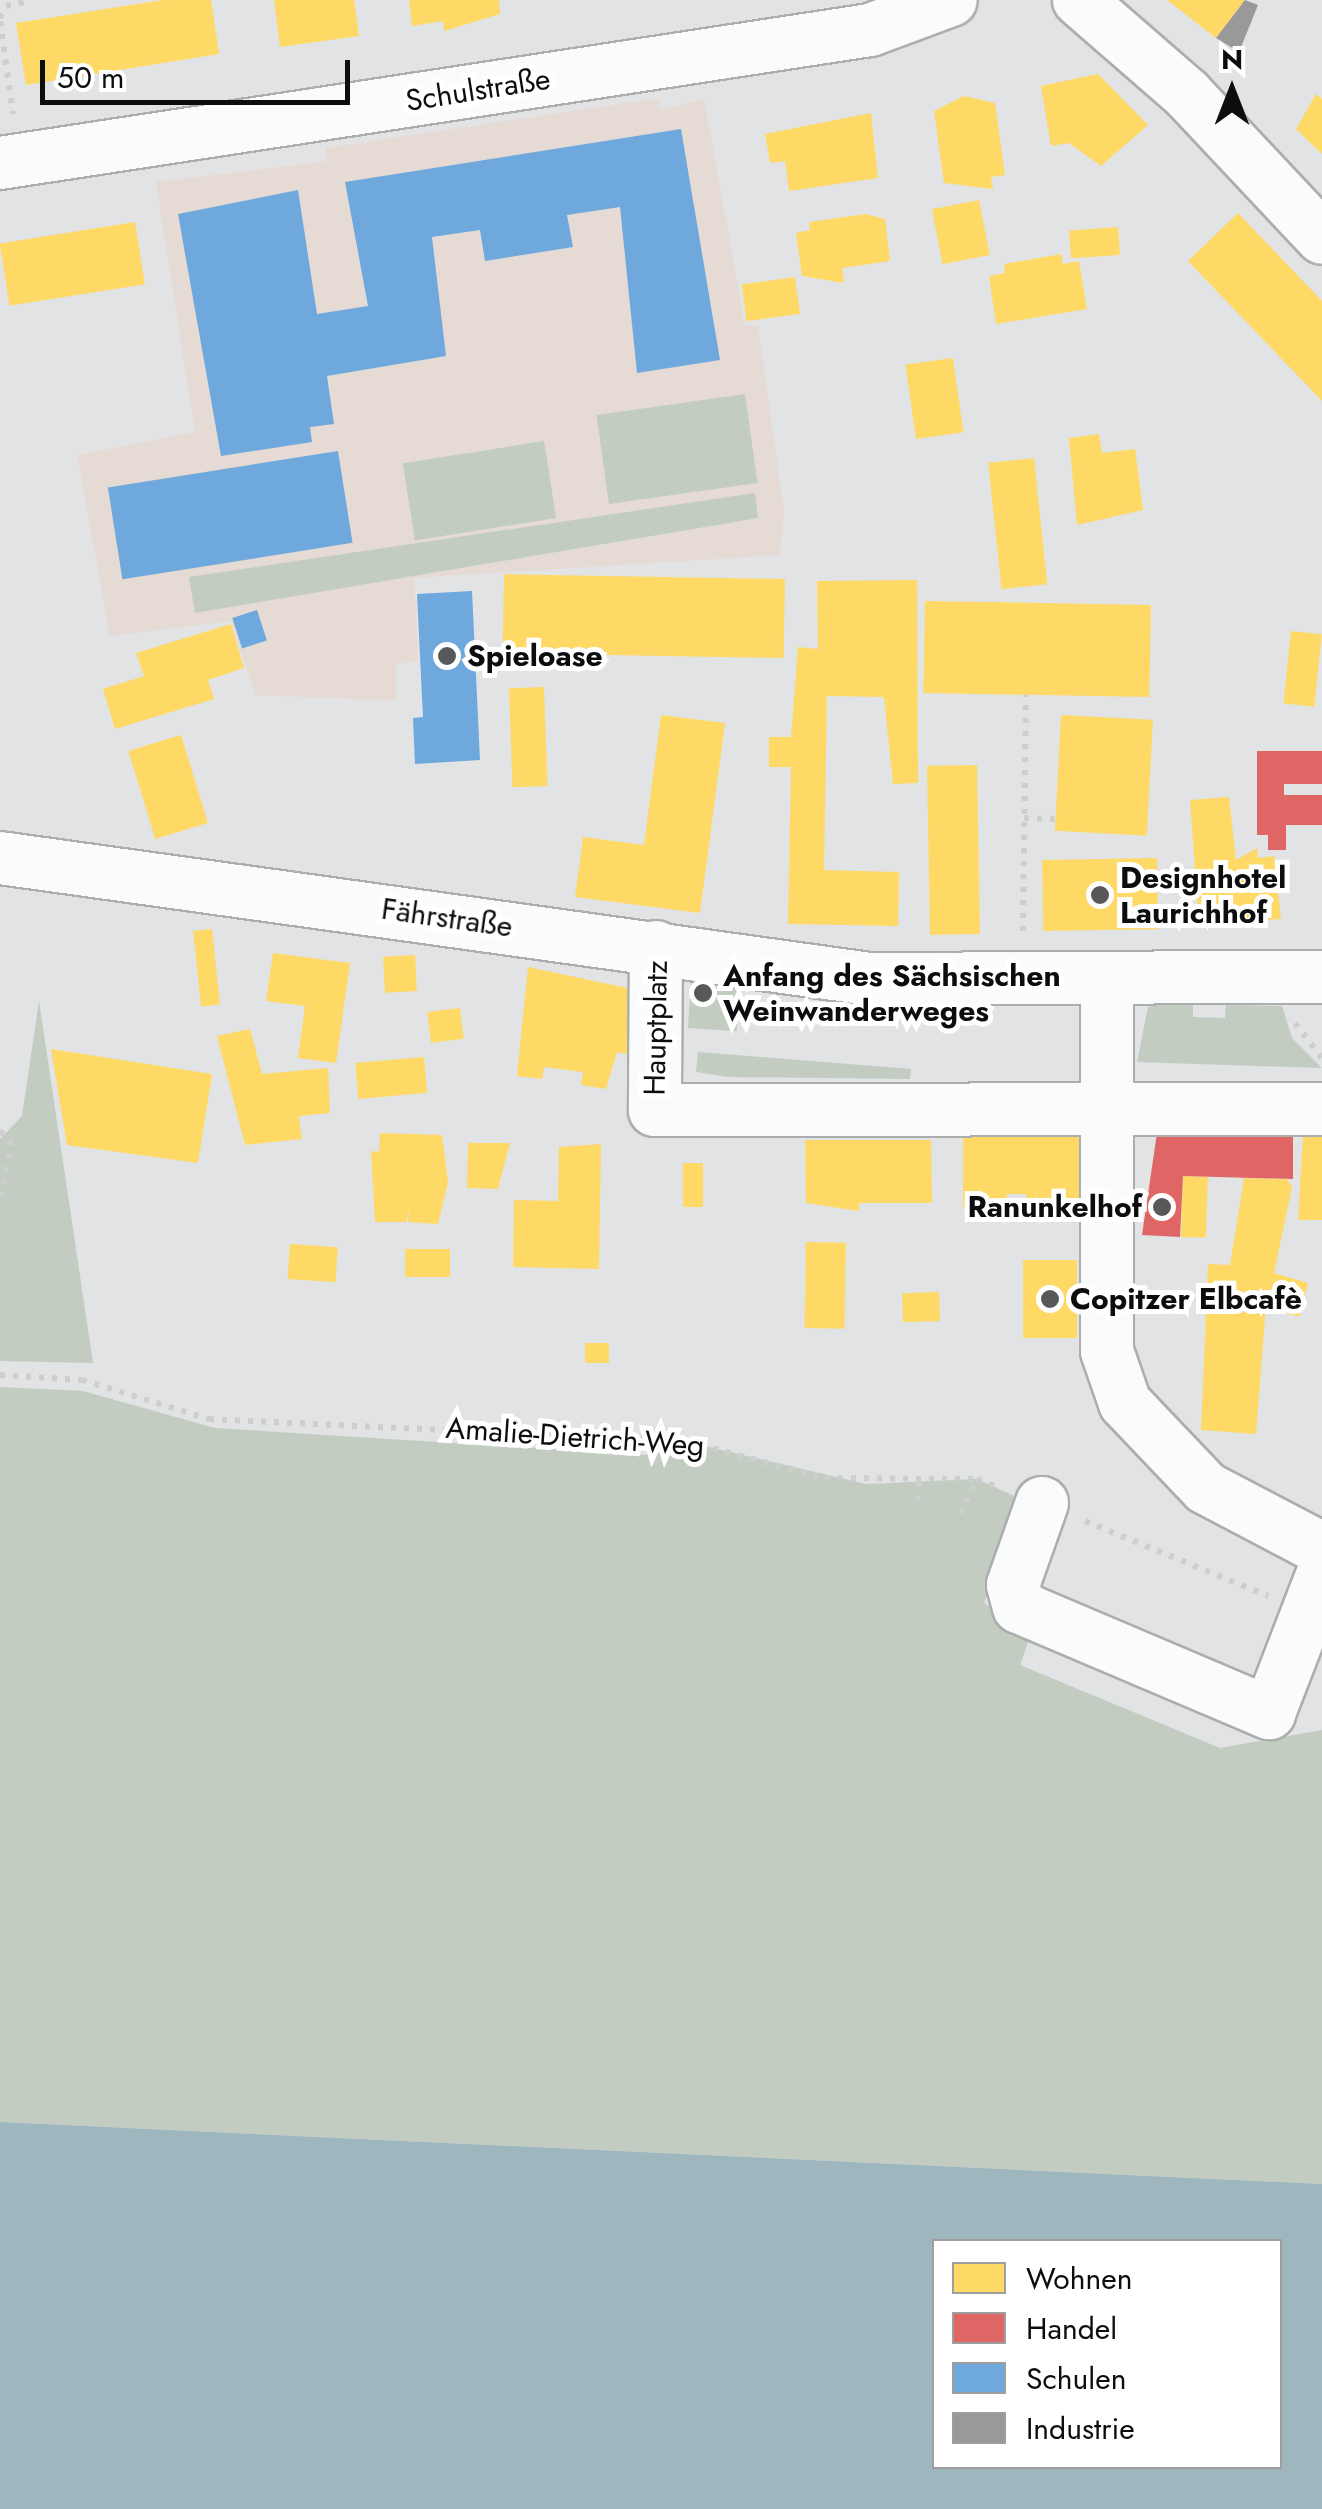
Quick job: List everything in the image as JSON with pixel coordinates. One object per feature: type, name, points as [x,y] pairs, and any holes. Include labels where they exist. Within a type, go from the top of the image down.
[{"type":"street","name":"Schulstraße","points":[[10,161],[870,30],[951,0]]},
{"type":"street","points":[[1078,0],[1187,94],[1322,238]]},
{"type":"street","name":"Fährstraße","points":[[1,865],[172,881],[656,946]]},
{"type":"street","name":"Hauptplatz","points":[[1322,977],[870,979],[656,946],[655,1110],[1322,1110]]},
{"type":"street","points":[[1107,979],[1107,1351],[1125,1402],[1159,1446],[1206,1488],[1322,1549]]},
{"type":"street","points":[[1042,1503],[1012,1585],[1019,1607],[1269,1713],[1314,1594]]},
{"type":"path","points":[[10,161],[0,20],[6,6],[29,2]]},
{"type":"path","points":[[1022,953],[1026,696]]},
{"type":"path","points":[[1024,818],[1058,819]]},
{"type":"path","points":[[0,1131],[11,1141],[0,1206]]},
{"type":"path","name":"Amalie-Dietrich-Weg","points":[[0,1376],[82,1380],[208,1419],[688,1442],[825,1478],[919,1482],[977,1479],[1314,1594]]},
{"type":"path","points":[[961,1514],[977,1479]]},
{"type":"path","points":[[918,1500],[919,1482]]},
{"type":"shaded area","points":[[659,98],[661,111],[704,98],[745,326],[758,325],[784,512],[780,555],[414,578],[418,661],[396,664],[396,701],[255,695],[231,621],[110,636],[77,455],[195,432],[156,182],[326,161],[326,148]]},
{"type":"shaded area","points":[[745,394],[758,483],[609,504],[596,415]]},
{"type":"shaded area","points":[[544,441],[556,518],[415,540],[403,463]]},
{"type":"shaded area","points":[[755,493],[758,518],[195,613],[189,577]]},
{"type":"shaded area","points":[[691,983],[740,986],[737,1031],[688,1028]]},
{"type":"shaded area","points":[[39,1001],[93,1363],[0,1361],[0,1139],[22,1116]]},
{"type":"shaded area","points":[[1193,1003],[1193,1017],[1225,1018],[1226,1005],[1282,1006],[1292,1038],[1322,1068],[1137,1062],[1148,1007]]},
{"type":"shaded area","points":[[698,1052],[911,1069],[910,1079],[728,1077],[696,1072]]},
{"type":"shaded area","points":[[0,1387],[83,1391],[215,1428],[647,1455],[651,1439],[688,1442],[866,1484],[977,1479],[1025,1501],[984,1603],[1031,1634],[1020,1665],[1220,1748],[1322,1730],[1322,2184],[0,2122]]},
{"type":"water","points":[[0,2122],[1322,2184],[1322,2509],[0,2509]]},
{"type":"building: Wohnen","points":[[163,0],[211,0],[219,54],[26,85],[16,23]]},
{"type":"building: Wohnen","points":[[274,0],[354,0],[359,36],[280,47]]},
{"type":"building: Wohnen","points":[[409,0],[499,0],[500,14],[444,31],[443,21],[412,26]]},
{"type":"building: Wohnen","points":[[1167,0],[1245,0],[1216,38]]},
{"type":"building: Wohnen","points":[[1098,74],[1148,125],[1101,166],[1069,143],[1051,146],[1041,86]]},
{"type":"building: Wohnen","points":[[1316,94],[1322,99],[1322,154],[1296,129]]},
{"type":"building: Wohnen","points":[[964,96],[995,103],[1005,175],[991,177],[993,189],[944,183],[934,111]]},
{"type":"building: Wohnen","points":[[871,113],[878,178],[789,191],[785,161],[770,163],[765,134]]},
{"type":"building: Wohnen","points":[[979,200],[990,255],[943,264],[932,209]]},
{"type":"building: Wohnen","points":[[1238,213],[1322,301],[1322,401],[1188,261]]},
{"type":"building: Wohnen","points":[[866,214],[885,219],[890,261],[842,268],[844,283],[802,276],[796,233],[810,230],[809,222]]},
{"type":"building: Wohnen","points":[[135,222],[145,284],[10,306],[0,243]]},
{"type":"building: Wohnen","points":[[1118,227],[1120,255],[1071,258],[1069,230]]},
{"type":"building: Wohnen","points":[[1061,254],[1063,264],[1079,261],[1087,309],[996,324],[989,276],[1005,273],[1004,264]]},
{"type":"building: Wohnen","points":[[795,277],[800,314],[747,321],[742,285]]},
{"type":"building: Wohnen","points":[[953,358],[963,432],[916,439],[905,365]]},
{"type":"building: Wohnen","points":[[1099,434],[1102,453],[1135,449],[1143,510],[1077,525],[1069,438]]},
{"type":"building: Wohnen","points":[[1034,458],[1047,584],[1002,589],[988,463]]},
{"type":"building: Wohnen","points":[[504,574],[785,579],[784,658],[503,653]]},
{"type":"building: Wohnen","points":[[917,580],[918,783],[893,784],[884,697],[827,696],[824,870],[899,872],[898,926],[788,924],[791,767],[769,767],[769,737],[791,737],[798,647],[818,649],[817,581]]},
{"type":"building: Wohnen","points":[[925,601],[1151,605],[1149,697],[923,693]]},
{"type":"building: Wohnen","points":[[231,624],[244,668],[208,680],[214,699],[115,729],[103,689],[144,676],[136,653]]},
{"type":"building: Wohnen","points":[[1291,631],[1322,634],[1314,707],[1283,704]]},
{"type":"building: Wohnen","points":[[544,687],[547,786],[512,787],[509,688]]},
{"type":"building: Wohnen","points":[[661,715],[725,723],[700,913],[575,897],[583,837],[644,845]]},
{"type":"building: Wohnen","points":[[1061,715],[1153,720],[1147,836],[1055,831]]},
{"type":"building: Wohnen","points":[[181,735],[208,823],[155,839],[128,751]]},
{"type":"building: Wohnen","points":[[977,765],[980,934],[930,935],[927,766]]},
{"type":"building: Wohnen","points":[[1229,797],[1236,860],[1257,848],[1258,858],[1274,856],[1281,919],[1199,925],[1190,800]]},
{"type":"building: Wohnen","name":"Designhotel Laurichhof","points":[[1157,858],[1158,929],[1043,931],[1042,860]]},
{"type":"building: Wohnen","points":[[212,929],[220,1005],[201,1007],[193,931]]},
{"type":"building: Wohnen","points":[[273,953],[350,963],[336,1063],[298,1058],[305,1006],[266,1001]]},
{"type":"building: Wohnen","points":[[415,955],[417,991],[385,993],[383,957]]},
{"type":"building: Wohnen","points":[[528,967],[632,989],[631,1055],[617,1052],[606,1089],[581,1085],[583,1072],[544,1067],[542,1079],[517,1076]]},
{"type":"building: Wohnen","points":[[460,1008],[464,1039],[431,1043],[427,1012]]},
{"type":"building: Wohnen","points":[[250,1029],[262,1074],[328,1068],[330,1113],[299,1116],[302,1139],[245,1145],[217,1036]]},
{"type":"building: Wohnen","points":[[51,1049],[212,1074],[198,1163],[67,1145]]},
{"type":"building: Wohnen","points":[[424,1057],[427,1093],[358,1099],[355,1063]]},
{"type":"building: Wohnen","points":[[1080,1128],[1080,1218],[1029,1218],[1026,1194],[1007,1194],[1007,1207],[963,1207],[963,1130]]},
{"type":"building: Wohnen","points":[[380,1133],[442,1135],[448,1182],[438,1224],[408,1222],[409,1209],[406,1222],[375,1222],[371,1151],[379,1152]]},
{"type":"building: Wohnen","points":[[1322,1133],[1322,1220],[1298,1220],[1303,1134]]},
{"type":"building: Wohnen","points":[[805,1140],[931,1140],[932,1203],[859,1203],[859,1211],[806,1203]]},
{"type":"building: Wohnen","points":[[468,1143],[510,1143],[498,1189],[467,1188]]},
{"type":"building: Wohnen","points":[[601,1144],[599,1269],[513,1267],[514,1200],[558,1201],[559,1147]]},
{"type":"building: Wohnen","points":[[683,1163],[703,1163],[703,1207],[683,1207]]},
{"type":"building: Wohnen","points":[[1183,1176],[1208,1177],[1206,1238],[1181,1237]]},
{"type":"building: Wohnen","points":[[1244,1178],[1287,1179],[1292,1187],[1274,1273],[1308,1283],[1299,1317],[1266,1306],[1256,1434],[1201,1430],[1208,1264],[1230,1265]]},
{"type":"building: Wohnen","points":[[806,1242],[846,1243],[844,1329],[804,1328]]},
{"type":"building: Wohnen","points":[[290,1244],[338,1247],[335,1282],[288,1279]]},
{"type":"building: Wohnen","points":[[405,1249],[450,1249],[450,1277],[405,1277]]},
{"type":"building: Wohnen","name":"Copitzer Elbcafè","points":[[1023,1260],[1077,1260],[1077,1338],[1023,1338]]},
{"type":"building: Wohnen","points":[[939,1292],[940,1321],[903,1322],[902,1293]]},
{"type":"building: Wohnen","points":[[585,1343],[609,1343],[609,1363],[585,1363]]},
{"type":"building: Handel","points":[[1257,751],[1322,751],[1322,784],[1284,784],[1284,795],[1322,795],[1322,825],[1286,825],[1286,850],[1268,850],[1268,835],[1257,835]]},
{"type":"building: Handel","name":"Ranunkelhof","points":[[1158,1126],[1293,1130],[1293,1179],[1183,1176],[1180,1237],[1142,1235]]},
{"type":"building: Schulen","points":[[681,129],[720,360],[637,373],[620,207],[567,215],[573,247],[485,261],[480,230],[432,237],[446,356],[327,376],[334,424],[310,427],[312,442],[221,456],[178,214],[298,190],[317,314],[368,306],[345,182]]},
{"type":"building: Schulen","points":[[338,451],[353,543],[122,579],[108,487]]},
{"type":"building: Schulen","name":"Spieloase","points":[[472,591],[480,760],[415,764],[413,718],[423,717],[417,594]]},
{"type":"building: Schulen","points":[[257,610],[267,640],[242,648],[232,618]]},
{"type":"building: Industrie","points":[[1245,0],[1258,5],[1239,52],[1216,38]]},
{"type":"place","name":"Spieloase","points":[[447,656]]},
{"type":"place","name":"Designhotel Laurichhof","points":[[1100,895]]},
{"type":"place","name":"Anfang des Sächsischen Weinwanderweges","points":[[703,993]]},
{"type":"place","name":"Ranunkelhof","points":[[1162,1207]]},
{"type":"place","name":"Copitzer Elbcafè","points":[[1050,1299]]}]
